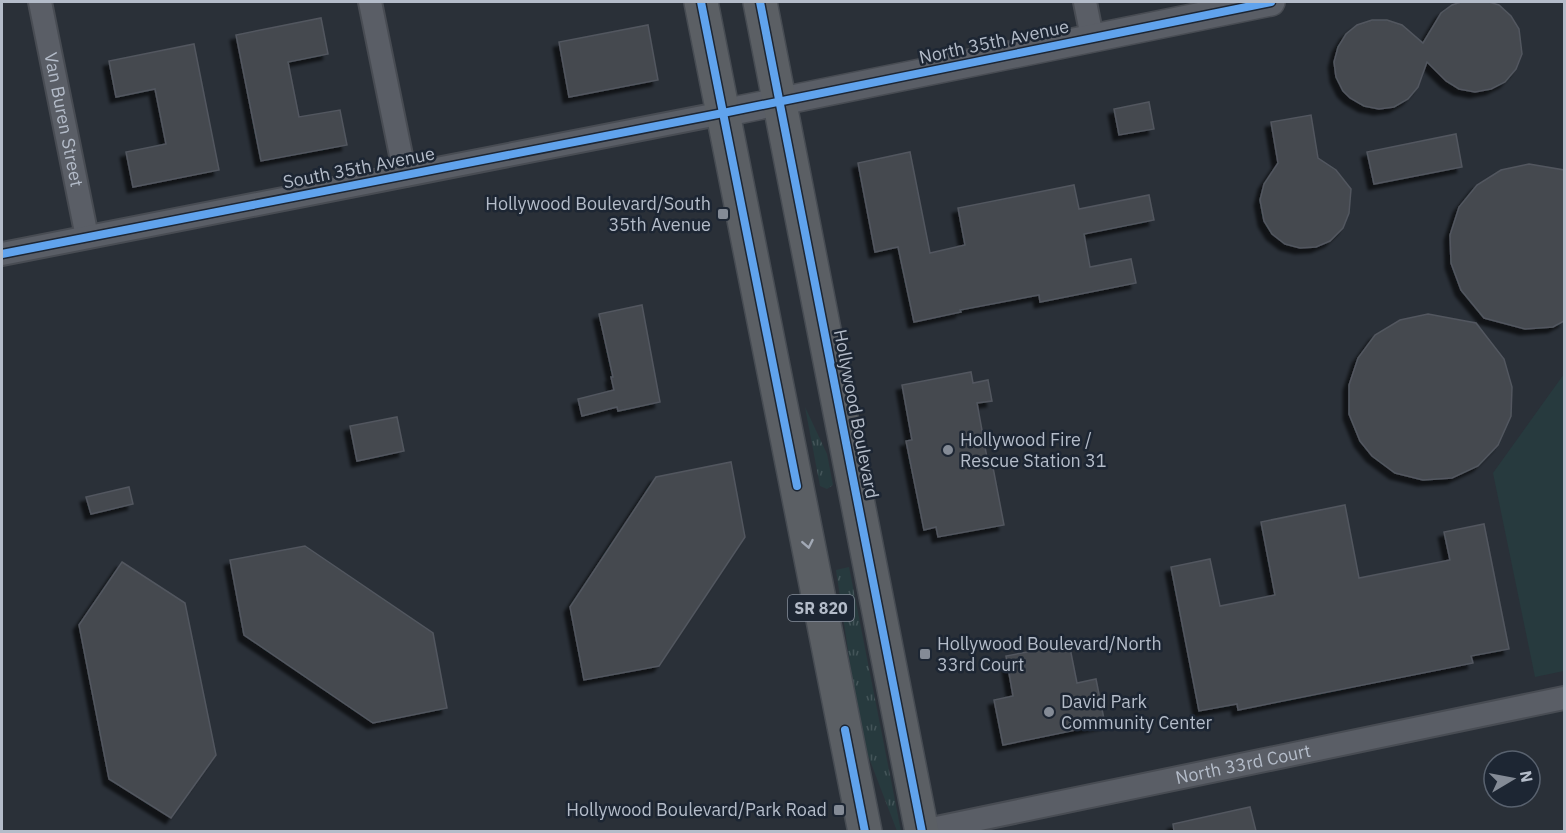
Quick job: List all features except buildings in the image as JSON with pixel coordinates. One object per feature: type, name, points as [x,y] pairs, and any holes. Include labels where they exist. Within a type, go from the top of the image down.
[{"type":"highway","name":"SR 820","points":[[701,2],[865,831]]},
{"type":"highway","name":"Hollywood Boulevard","points":[[760,2],[922,831]]},
{"type":"street","name":"Van Buren Street","points":[[40,2],[87,237]]},
{"type":"street","points":[[370,2],[405,175]]},
{"type":"street","points":[[1085,2],[1092,37]]},
{"type":"street","name":"North 35th Avenue","points":[[723,113],[1271,2]]},
{"type":"street","name":"South 35th Avenue","points":[[2,254],[723,113]]},
{"type":"street","name":"North 33rd Court","points":[[922,831],[1564,698]]},
{"type":"green space","points":[[1564,374],[1564,671],[1535,677],[1493,473]]},
{"type":"green space","points":[[805,407],[827,454],[833,485],[827,489],[820,486]]},
{"type":"green space","points":[[849,567],[901,831],[897,831],[861,737],[836,570]]},
{"type":"cycle path","points":[[701,2],[797,486]]},
{"type":"cycle path","points":[[760,2],[922,832]]},
{"type":"cycle path","points":[[2,254],[723,113],[1271,2]]},
{"type":"cycle path","points":[[845,730],[865,832]]},
{"type":"place","name":"Hollywood Boulevard/South 35th Avenue","points":[[723,214]]},
{"type":"place","name":"Hollywood Fire / Rescue Station 31","points":[[948,450]]},
{"type":"place","name":"Hollywood Boulevard/North 33rd Court","points":[[925,654]]},
{"type":"place","name":"David Park Community Center","points":[[1049,712]]},
{"type":"place","name":"Hollywood Boulevard/Park Road","points":[[839,810]]}]
